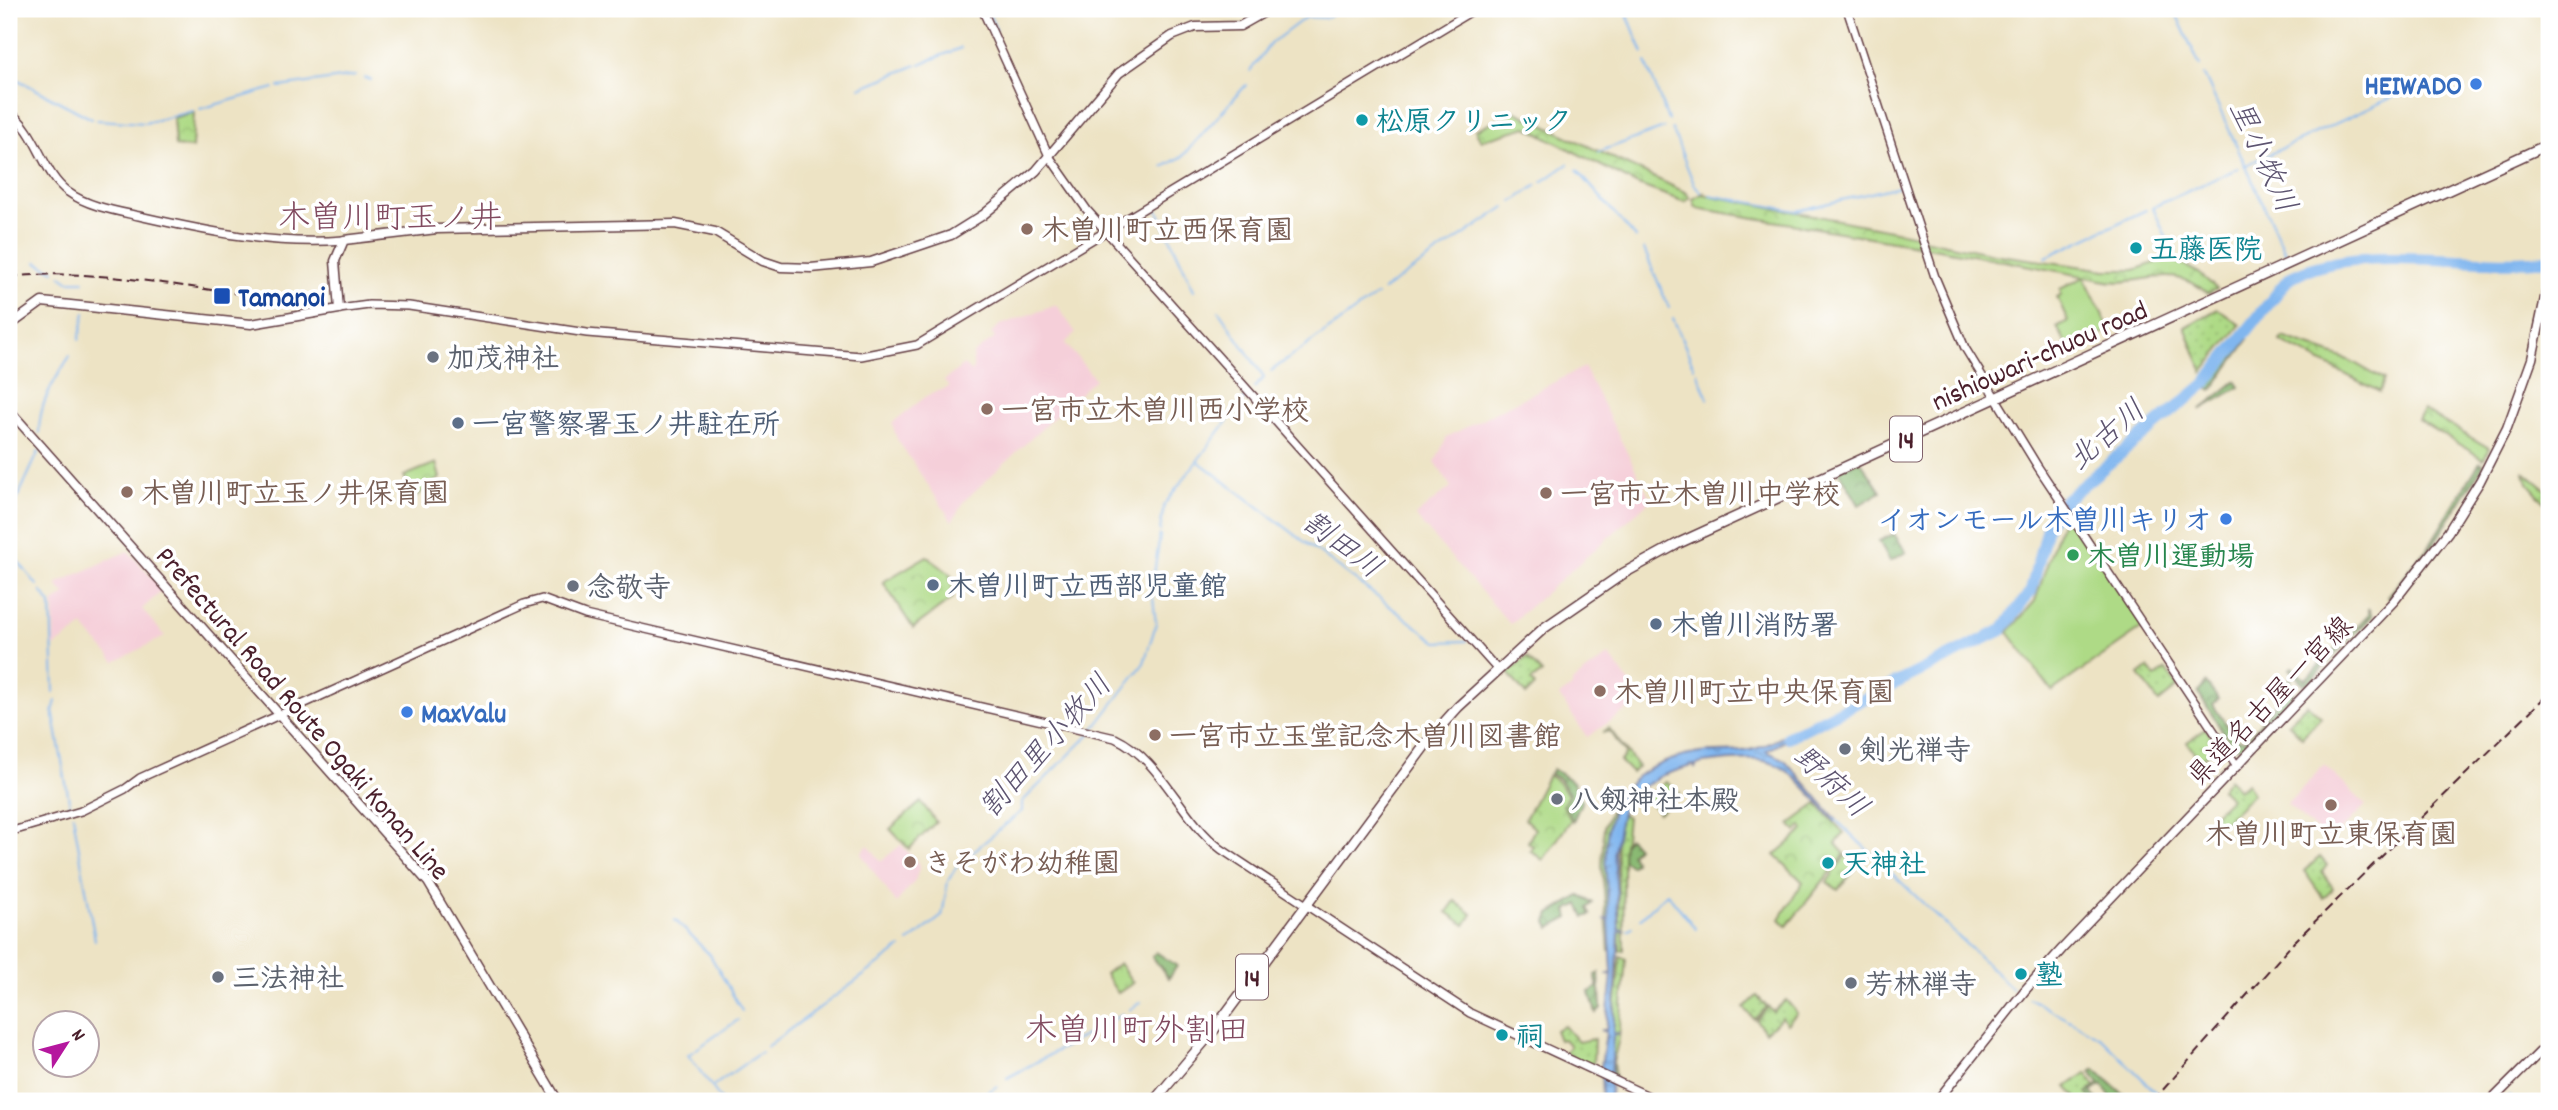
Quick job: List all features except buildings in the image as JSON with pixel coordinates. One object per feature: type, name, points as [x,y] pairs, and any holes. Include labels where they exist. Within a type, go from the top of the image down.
[{"type":"main road","points":[[9,326],[44,302],[251,324],[339,309],[335,261],[344,240],[437,229],[675,223],[715,232],[763,261],[781,267],[859,265],[951,235],[1000,202],[1049,156],[1119,73],[1138,58],[1184,30],[1240,26],[1270,9]]},
{"type":"main road","name":"nishiowari-chuou road","points":[[1154,1101],[1213,1031],[1432,736],[1497,669],[1544,628],[1624,573],[1677,544],[2549,144]]},
{"type":"main road","name":"県道名古屋一宮線","points":[[1937,1101],[2026,989],[2394,601],[2448,532],[2480,481],[2507,428],[2532,359],[2549,279]]},
{"type":"main road","name":"Prefectural Road Route Ogaki Konan Line","points":[[9,410],[428,882],[558,1101]]},
{"type":"main road","points":[[2491,1101],[2549,1043]]},
{"type":"street","points":[[982,9],[1049,156],[1105,232],[1497,669]]},
{"type":"street","points":[[339,309],[369,305],[409,306],[627,337],[861,356],[885,354],[928,341],[1475,9]]},
{"type":"street","points":[[1847,9],[1940,290],[1965,348],[2066,509],[2237,766]]},
{"type":"street","points":[[9,112],[29,131],[62,186],[77,197],[125,213],[208,232],[287,239],[344,240]]},
{"type":"street","points":[[9,832],[81,811],[125,789],[139,778],[524,604],[542,599],[585,615],[1100,732],[1129,744],[1205,837],[1470,1013],[1659,1101]]},
{"type":"shaded area","name":"一宮市立木曽川西小学校","points":[[1057,305],[1076,333],[1065,343],[1095,379],[965,500],[952,521],[897,439],[892,423],[928,395],[949,387],[944,381],[963,365],[973,372],[973,354],[995,338],[991,333],[1000,325]]},
{"type":"shaded area","name":"一宮市立木曽川中学校","points":[[1584,367],[1651,500],[1510,624],[1415,516],[1451,487],[1435,462],[1447,437]]},
{"type":"shaded area","points":[[128,551],[163,590],[142,609],[165,636],[115,662],[83,626],[54,647],[54,603],[65,594],[56,584]]},
{"type":"shaded area","name":"木曽川町立中央保育園","points":[[1609,655],[1640,697],[1639,702],[1587,737],[1559,696],[1572,687],[1572,682]]},
{"type":"shaded area","points":[[2324,765],[2366,805],[2329,842],[2287,804]]},
{"type":"shaded area","points":[[868,845],[881,861],[901,845],[920,865],[915,881],[896,903],[861,854]]},
{"type":"green space","points":[[1514,111],[1687,193],[1690,198],[1685,202],[1638,185],[1527,127],[1481,140],[1475,130]]},
{"type":"green space","points":[[194,112],[192,148],[175,146],[173,118]]},
{"type":"green space","points":[[1705,192],[1703,194],[1922,236],[1923,239],[1993,254],[2106,270],[2134,270],[2170,258],[2199,273],[2217,289],[2208,294],[2194,284],[2168,277],[2115,282],[2101,280],[1950,251],[1696,208],[1693,199]]},
{"type":"green space","points":[[2084,277],[2110,330],[2070,352],[2057,327],[2068,321],[2057,297],[2061,295],[2060,289]]},
{"type":"green space","points":[[2218,309],[2240,325],[2203,372],[2185,327]]},
{"type":"green space","points":[[2283,337],[2351,361],[2384,380],[2380,392],[2280,341]]},
{"type":"green space","points":[[2245,339],[2248,340],[2212,390],[2207,388]]},
{"type":"green space","points":[[2236,381],[2240,387],[2200,410]]},
{"type":"green space","points":[[2423,410],[2489,448],[2484,459],[2418,420]]},
{"type":"green space","points":[[1860,460],[1881,492],[1859,505],[1838,469]]},
{"type":"green space","points":[[2480,462],[2484,464],[2433,545],[2389,599],[2388,596],[2429,546]]},
{"type":"green space","points":[[436,463],[440,478],[414,498],[404,476]]},
{"type":"green space","points":[[2525,472],[2549,492],[2549,507],[2528,483]]},
{"type":"green space","name":"木曽川運動場","points":[[2066,508],[2144,627],[2052,691],[2008,632],[2035,601]]},
{"type":"green space","points":[[1894,534],[1906,552],[1890,561],[1879,541]]},
{"type":"green space","points":[[927,556],[951,575],[953,598],[913,628],[883,582]]},
{"type":"green space","points":[[2368,608],[2372,616],[2308,683],[2303,684],[2290,669],[2292,667],[2305,680],[2368,615]]},
{"type":"green space","points":[[1527,657],[1542,673],[1531,681],[1535,686],[1526,695],[1508,673]]},
{"type":"green space","points":[[2148,668],[2155,677],[2166,670],[2178,687],[2159,702],[2139,675]]},
{"type":"green space","points":[[2291,678],[2293,695],[2245,747],[2233,747],[2198,693],[2206,683],[2218,699],[2213,705],[2236,739],[2246,740],[2287,689],[2284,682]]},
{"type":"green space","points":[[2307,704],[2321,717],[2302,737],[2288,723]]},
{"type":"green space","points":[[1609,728],[1638,767],[1632,773],[1620,761],[1626,754],[1609,731],[1602,733]]},
{"type":"green space","points":[[2206,729],[2219,747],[2199,760],[2187,742]]},
{"type":"green space","points":[[1553,769],[1573,782],[1582,801],[1573,821],[1563,805],[1569,794],[1559,779],[1550,774]]},
{"type":"green space","points":[[1548,775],[1557,781],[1568,795],[1563,805],[1571,820],[1543,860],[1530,850],[1533,846],[1528,842],[1535,829],[1525,819]]},
{"type":"green space","points":[[2229,779],[2238,790],[2247,783],[2253,794],[2221,825],[2212,816],[2230,798],[2221,789]]},
{"type":"green space","points":[[1666,782],[1680,793],[1659,813],[1645,798]]},
{"type":"green space","points":[[921,802],[936,822],[909,849],[890,829]]},
{"type":"green space","points":[[1613,802],[1606,851],[1612,951],[1609,951],[1602,866],[1604,827]]},
{"type":"green space","points":[[1817,804],[1844,833],[1836,844],[1845,854],[1787,926],[1780,919],[1803,882],[1775,855],[1804,830],[1801,826],[1796,832],[1790,824]]},
{"type":"green space","points":[[1621,813],[1627,817],[1623,860],[1624,951],[1620,951],[1616,835]]},
{"type":"green space","points":[[1629,838],[1637,847],[1631,854],[1635,862],[1631,866],[1623,860],[1624,843]]},
{"type":"green space","points":[[1846,855],[1858,866],[1838,890],[1827,882]]},
{"type":"green space","points":[[2320,857],[2327,865],[2322,872],[2333,888],[2323,898],[2304,871]]},
{"type":"green space","points":[[1580,896],[1593,903],[1588,908],[1591,915],[1585,917],[1579,904],[1567,910],[1569,918],[1550,928],[1547,922],[1550,914]]},
{"type":"green space","points":[[1455,901],[1472,914],[1465,925],[1447,912]]},
{"type":"green space","points":[[1156,952],[1177,966],[1169,978],[1152,957]]},
{"type":"green space","points":[[1620,956],[1626,959],[1619,1038],[1613,1063],[1615,1077],[1609,1075],[1613,1035],[1618,1034],[1613,1033]]},
{"type":"green space","points":[[1119,963],[1133,983],[1118,993],[1105,974]]},
{"type":"green space","points":[[1599,973],[1601,1008],[1596,1013],[1590,992],[1598,987],[1595,975]]},
{"type":"green space","points":[[1757,996],[1767,1007],[1754,1019],[1744,1008]]},
{"type":"green space","points":[[1786,1000],[1797,1013],[1787,1024],[1782,1017],[1765,1032],[1756,1020],[1768,1007],[1773,1012]]},
{"type":"green space","points":[[1564,1026],[1578,1042],[1594,1039],[1593,1067],[1564,1053],[1570,1046],[1564,1039],[1559,1040],[1555,1030]]},
{"type":"green space","points":[[2095,1069],[2129,1099],[2114,1101],[2102,1085],[2092,1092],[2097,1099],[2094,1101],[2087,1093],[2099,1084],[2091,1072]]},
{"type":"green space","points":[[2086,1073],[2095,1086],[2087,1093],[2094,1101],[2079,1101],[2067,1087]]},
{"type":"water","points":[[1802,726],[1804,731],[1766,751],[1785,760],[1835,821],[1804,786],[1780,766],[1751,760],[1703,763],[1696,765],[1695,769],[1694,765],[1663,775],[1625,797],[1614,852],[1619,929],[1625,929],[1619,932],[1613,1033],[1619,1034],[1613,1036],[1610,1101],[1602,1101],[1601,1067],[1606,1032],[1600,1030],[1606,1030],[1612,975],[1606,975],[1612,973],[1609,921],[1605,919],[1609,918],[1607,835],[1612,812],[1622,793],[1638,776],[1662,763],[1694,754],[1751,750]]},
{"type":"waterway","points":[[987,9],[996,30]]},
{"type":"waterway","points":[[1625,9],[1643,53]]},
{"type":"waterway","name":"里小牧川","points":[[2174,9],[2200,66]]},
{"type":"waterway","points":[[1250,71],[1270,44],[1306,17],[1325,18],[1332,14]]},
{"type":"waterway","points":[[920,64],[961,48]]},
{"type":"waterway","points":[[1646,62],[1668,120]]},
{"type":"waterway","points":[[860,88],[917,65]]},
{"type":"waterway","points":[[9,75],[92,119]]},
{"type":"waterway","name":"里小牧川","points":[[2204,75],[2286,254]]},
{"type":"waterway","points":[[279,87],[355,76]]},
{"type":"waterway","points":[[364,78],[371,80]]},
{"type":"waterway","points":[[2244,166],[2421,84]]},
{"type":"waterway","points":[[1163,167],[1183,156],[1246,85]]},
{"type":"waterway","points":[[200,109],[274,88]]},
{"type":"waterway","points":[[97,120],[145,123],[193,111]]},
{"type":"waterway","points":[[1598,152],[1664,128]]},
{"type":"waterway","points":[[1672,129],[1694,184],[1701,192]]},
{"type":"waterway","name":"割田里小牧川","points":[[1542,182],[1568,164]]},
{"type":"waterway","points":[[2174,255],[2153,207],[2239,168]]},
{"type":"waterway","points":[[1577,170],[1636,238]]},
{"type":"waterway","name":"割田里小牧川","points":[[1513,202],[1537,185]]},
{"type":"waterway","points":[[1710,195],[1797,211],[1899,186]]},
{"type":"waterway","name":"割田里小牧川","points":[[1383,290],[1505,207]]},
{"type":"waterway","points":[[1157,209],[1194,290]]},
{"type":"waterway","points":[[2046,257],[2146,210]]},
{"type":"waterway","points":[[1644,249],[1669,308]]},
{"type":"waterway","name":"北古川","points":[[1788,737],[2002,630],[2031,591],[2048,523],[2065,500],[2205,384],[2289,278],[2317,267],[2348,260],[2545,260]]},
{"type":"waterway","points":[[37,262],[54,271]]},
{"type":"waterway","points":[[61,276],[68,281],[84,281]]},
{"type":"waterway","name":"割田里小牧川","points":[[1271,371],[1377,295]]},
{"type":"waterway","points":[[1219,311],[1264,377]]},
{"type":"waterway","points":[[79,340],[85,313]]},
{"type":"waterway","points":[[1673,318],[1694,367]]},
{"type":"waterway","points":[[39,433],[45,402],[70,356]]},
{"type":"waterway","points":[[1697,372],[1708,399]]},
{"type":"waterway","name":"割田里小牧川","points":[[1254,388],[1263,379]]},
{"type":"waterway","name":"割田川","points":[[1160,531],[1164,505],[1247,395]]},
{"type":"waterway","points":[[9,509],[13,508],[39,451]]},
{"type":"waterway","name":"割田川","points":[[1199,462],[1437,642],[1467,641]]},
{"type":"waterway","name":"割田里小牧川","points":[[1154,574],[1160,535]]},
{"type":"waterway","points":[[9,550],[37,585]]},
{"type":"waterway","name":"割田里小牧川","points":[[1152,580],[1152,586]]},
{"type":"waterway","name":"割田里小牧川","points":[[1093,730],[1144,663],[1156,624],[1152,589]]},
{"type":"waterway","points":[[41,591],[51,604],[54,692]]},
{"type":"waterway","points":[[56,701],[53,711],[70,806]]},
{"type":"waterway","name":"割田里小牧川","points":[[909,942],[942,916],[948,881],[958,864],[1022,811],[1022,802],[1090,734]]},
{"type":"waterway","points":[[73,815],[95,940]]},
{"type":"waterway","name":"野府川","points":[[1834,818],[2013,989]]},
{"type":"waterway","points":[[1641,918],[1667,893],[1696,929]]},
{"type":"waterway","points":[[675,920],[710,955],[742,1011]]},
{"type":"waterway","points":[[1628,930],[1632,927]]},
{"type":"waterway","name":"割田里小牧川","points":[[766,1047],[901,948]]},
{"type":"waterway","name":"野府川","points":[[2029,998],[2101,1038],[2165,1101]]},
{"type":"waterway","points":[[1129,1010],[1141,1002]]},
{"type":"waterway","points":[[1095,1030],[1122,1014]]},
{"type":"waterway","points":[[712,1087],[688,1055],[738,1020]]},
{"type":"waterway","points":[[1007,1078],[1086,1035]]},
{"type":"waterway","name":"割田里小牧川","points":[[722,1101],[712,1087],[761,1052]]},
{"type":"waterway","points":[[975,1101],[997,1086]]},
{"type":"waterway","points":[[2505,1101],[2510,1096]]},
{"type":"railway","points":[[9,277],[67,274],[96,276],[241,294]]},
{"type":"railway","points":[[2153,1101],[2294,942],[2549,693]]},
{"type":"railway","points":[[2544,1101],[2549,1096]]},
{"type":"place","name":"HEIWADO","points":[[2476,84]]},
{"type":"place","name":"松原クリニック","points":[[1362,120]]},
{"type":"place","name":"木曽川町立西保育園","points":[[1027,229]]},
{"type":"place","name":"五藤医院","points":[[2136,248]]},
{"type":"place","name":"Tamanoi","points":[[222,296]]},
{"type":"place","name":"加茂神社","points":[[433,357]]},
{"type":"place","name":"一宮市立木曽川西小学校","points":[[987,409]]},
{"type":"place","name":"一宮警察署玉ノ井駐在所","points":[[458,423]]},
{"type":"place","name":"木曽川町立玉ノ井保育園","points":[[127,492]]},
{"type":"place","name":"一宮市立木曽川中学校","points":[[1546,493]]},
{"type":"place","name":"イオンモール木曽川キリオ","points":[[2226,519]]},
{"type":"place","name":"木曽川運動場","points":[[2073,555]]},
{"type":"place","name":"木曽川町立西部児童館","points":[[933,585]]},
{"type":"place","name":"念敬寺","points":[[573,586]]},
{"type":"place","name":"木曽川消防署","points":[[1656,624]]},
{"type":"place","name":"木曽川町立中央保育園","points":[[1600,691]]},
{"type":"place","name":"MaxValu","points":[[407,712]]},
{"type":"place","name":"一宮市立玉堂記念木曽川図書館","points":[[1155,735]]},
{"type":"place","name":"剣光禅寺","points":[[1845,749]]},
{"type":"place","name":"八剱神社本殿","points":[[1557,799]]},
{"type":"place","name":"木曽川町立東保育園","points":[[2331,805]]},
{"type":"place","name":"きそがわ幼稚園","points":[[910,862]]},
{"type":"place","name":"天神社","points":[[1828,863]]},
{"type":"place","name":"塾","points":[[2021,974]]},
{"type":"place","name":"三法神社","points":[[218,977]]},
{"type":"place","name":"芳林禅寺","points":[[1851,983]]},
{"type":"place","name":"祠","points":[[1502,1035]]},
{"type":"district","name":"木曽川町玉ノ井","points":[[390,216]]},
{"type":"district","name":"木曽川町外割田","points":[[1137,1029]]}]
